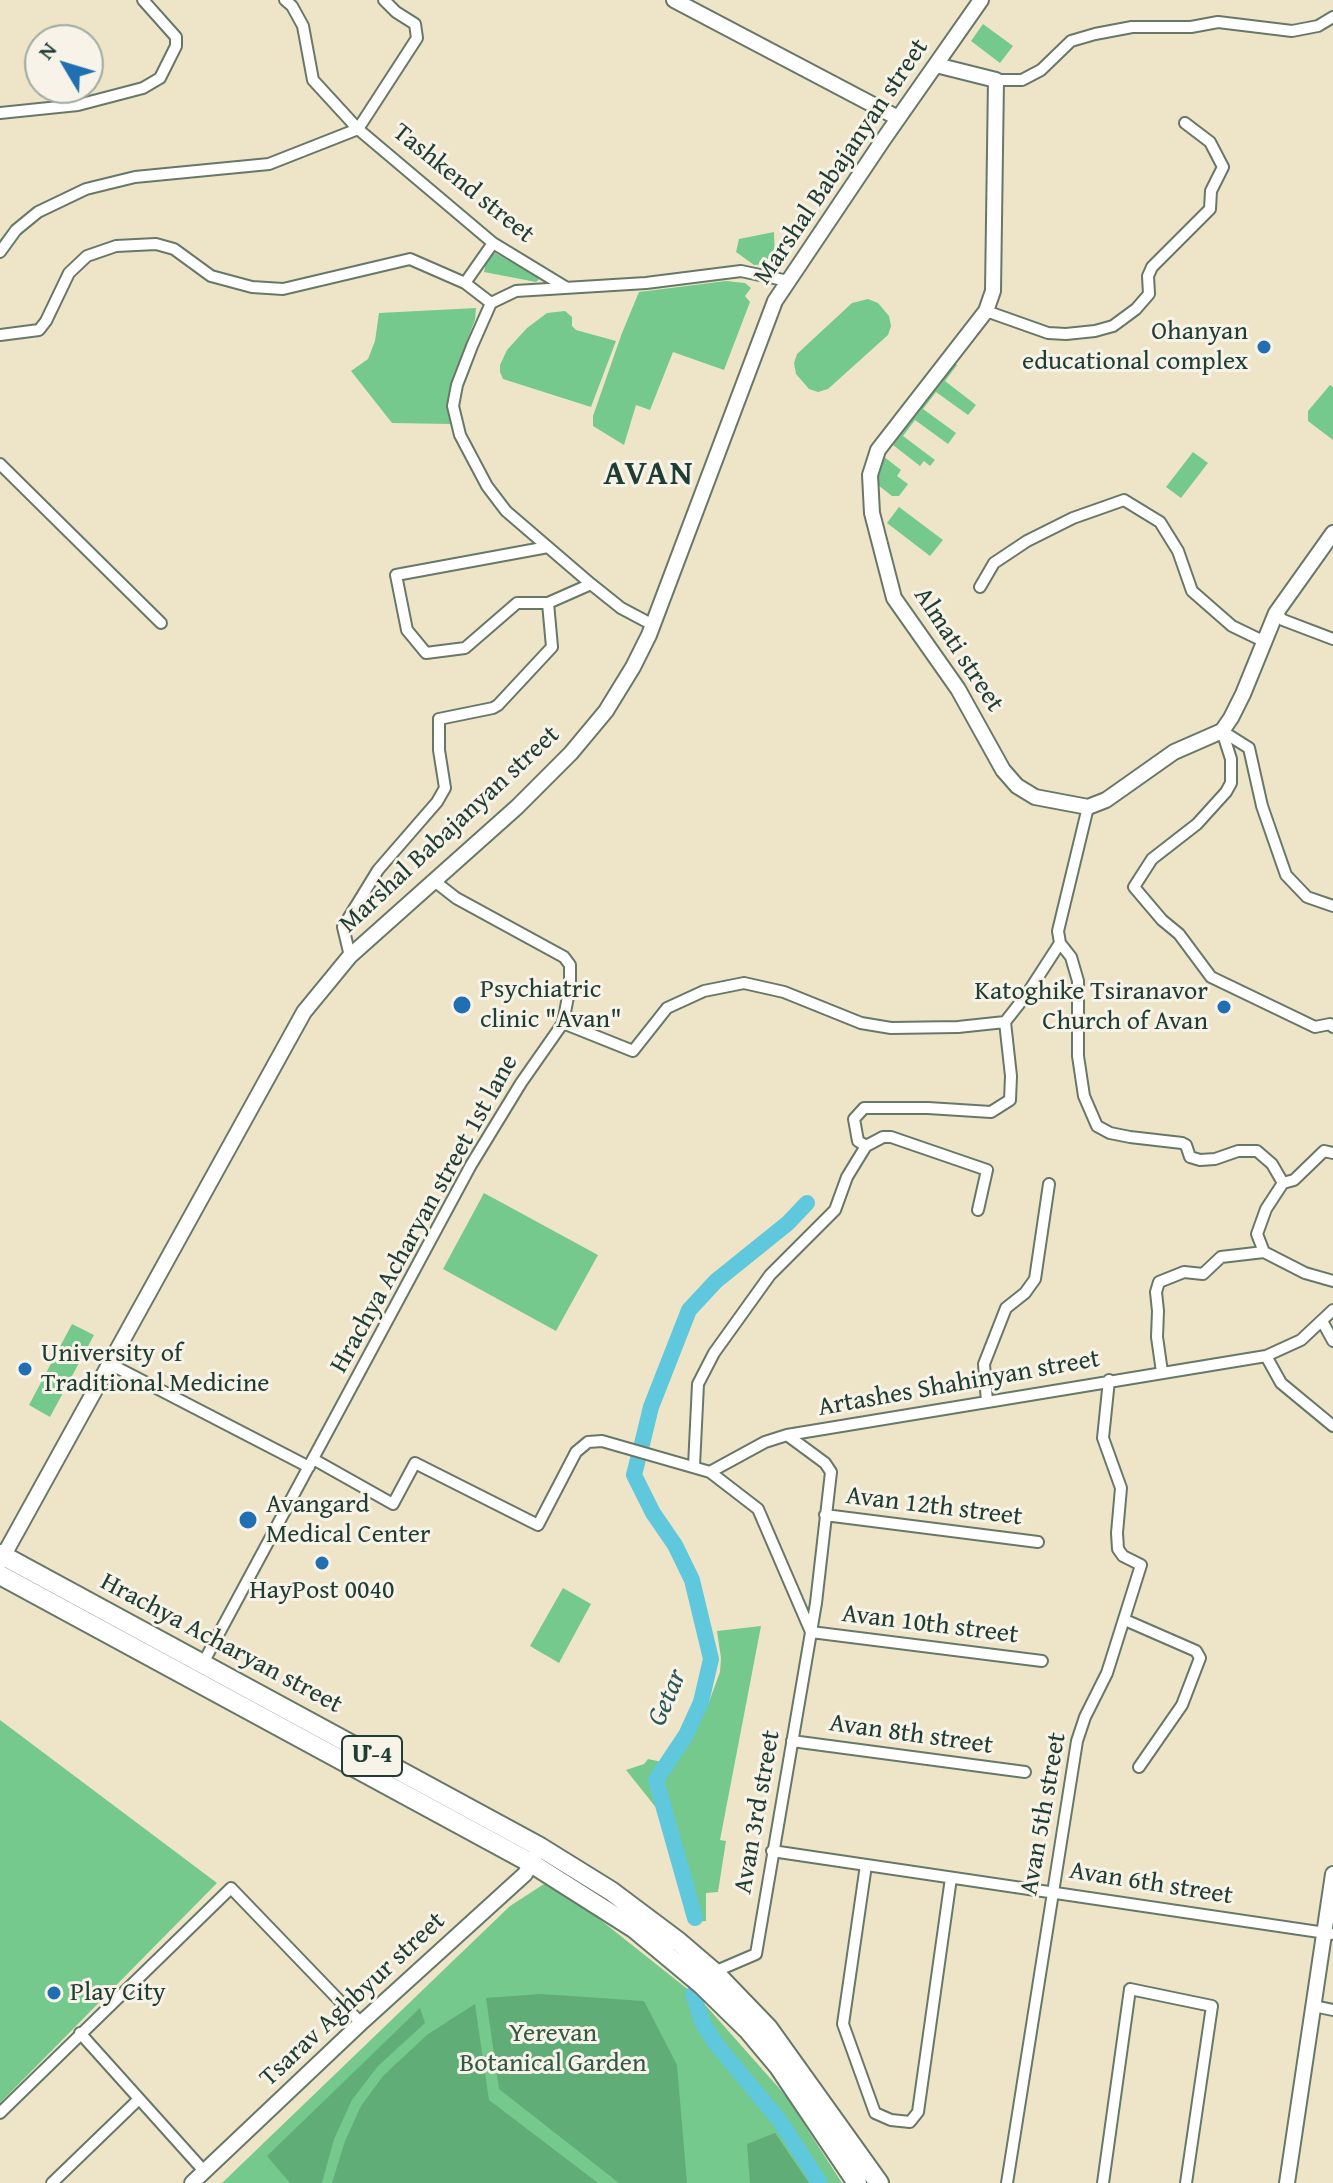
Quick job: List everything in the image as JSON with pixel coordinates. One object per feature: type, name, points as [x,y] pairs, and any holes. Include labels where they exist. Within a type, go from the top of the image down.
[{"type":"highway","name":"Hrachya Acharyan street","points":[[1,1557],[199,1672],[536,1855],[611,1891],[714,1972],[768,2028],[879,2183]]},
{"type":"highway","name":"Hrachya Acharyan street","points":[[0,1575],[199,1672]]},
{"type":"highway","name":"Hrachya Acharyan street","points":[[536,1855],[635,1929],[722,2004],[779,2067],[857,2183]]},
{"type":"main road","points":[[674,0],[898,118]]},
{"type":"main road","name":"Marshal Babajanyan street","points":[[1,1557],[304,1012],[350,956],[517,807],[571,753],[606,711],[633,667],[653,625],[770,313],[788,281],[981,0]]},
{"type":"main road","points":[[936,65],[996,80]]},
{"type":"main road","name":"Almati street","points":[[996,80],[993,291],[986,311],[878,450],[870,475],[872,513],[894,598],[958,689],[1003,770],[1017,786],[1035,797],[1088,807]]},
{"type":"main road","points":[[1088,807],[1106,800],[1174,752],[1222,731],[1243,694],[1276,613],[1333,533]]},
{"type":"main road","name":"Tsarav Aghbyur street","points":[[192,2183],[525,1874],[536,1855]]},
{"type":"main road","points":[[1287,2183],[1328,1933],[1333,1874]]},
{"type":"street","points":[[0,113],[78,105],[143,88],[160,78],[176,46],[176,37],[143,0]]},
{"type":"street","name":"Tashkend street","points":[[285,0],[303,26],[313,80],[358,129],[493,243],[569,289]]},
{"type":"street","points":[[358,129],[417,38],[415,24],[384,0]]},
{"type":"street","points":[[996,80],[1022,80],[1041,70],[1071,41],[1132,27],[1191,27],[1218,22],[1292,31],[1318,26],[1333,17]]},
{"type":"street","points":[[986,311],[1048,333],[1066,334],[1113,326],[1136,309],[1149,294],[1148,276],[1152,267],[1210,209],[1211,191],[1223,167],[1210,142],[1185,123]]},
{"type":"street","name":"Tashkend street","points":[[0,252],[16,230],[38,212],[86,189],[135,177],[269,164],[358,129]]},
{"type":"street","points":[[465,283],[493,243]]},
{"type":"street","points":[[0,335],[39,330],[69,273],[87,256],[116,246],[156,244],[174,249],[211,276],[252,287],[283,289],[410,259],[465,283],[491,303]]},
{"type":"street","points":[[653,625],[621,608],[506,511],[487,486],[460,435],[454,416],[457,385],[491,303],[516,291],[646,283],[741,271],[788,281]]},
{"type":"street","points":[[0,464],[161,623]]},
{"type":"street","points":[[980,587],[994,563],[1027,541],[1073,518],[1124,500],[1160,522],[1178,551],[1192,591],[1232,626],[1263,641]]},
{"type":"street","points":[[548,547],[396,575],[407,630],[426,653],[465,648],[517,603],[548,603],[591,584]]},
{"type":"street","points":[[350,956],[343,927],[378,870],[437,802],[445,788],[439,750],[439,719],[498,705],[552,647],[548,603]]},
{"type":"street","points":[[1276,613],[1283,620],[1333,639]]},
{"type":"street","points":[[1222,731],[1249,748],[1265,818],[1286,875],[1307,897],[1333,906]]},
{"type":"street","points":[[1222,731],[1231,759],[1231,783],[1226,792],[1197,824],[1152,859],[1134,887],[1162,920],[1179,934],[1211,977],[1315,1027],[1330,1024],[1333,1027]]},
{"type":"street","points":[[1088,807],[1058,931],[1060,943],[1071,957],[1078,981],[1078,1056],[1084,1096],[1097,1126],[1110,1133],[1182,1143],[1186,1145],[1190,1157],[1200,1160],[1215,1159],[1238,1151],[1257,1151],[1272,1164],[1283,1183]]},
{"type":"street","points":[[433,880],[456,898],[564,957],[570,965],[570,986],[563,1023],[633,1051],[667,1008],[704,991],[744,983],[784,992],[861,1023],[891,1028],[958,1027],[1005,1022]]},
{"type":"street","points":[[866,1146],[858,1141],[854,1119],[864,1108],[991,1112],[1010,1100],[1011,1076],[1005,1022],[1060,943]]},
{"type":"street","name":"Hrachya Acharyan street 1st lane","points":[[199,1672],[471,1165],[521,1083],[563,1023]]},
{"type":"street","points":[[694,1466],[698,1384],[714,1353],[770,1275],[835,1210],[847,1177],[866,1146],[883,1137],[891,1137],[987,1170],[978,1210]]},
{"type":"street","points":[[1264,1252],[1258,1241],[1257,1227],[1283,1183],[1294,1180],[1324,1151],[1333,1153]]},
{"type":"street","points":[[987,1402],[984,1364],[1006,1308],[1025,1293],[1035,1279],[1049,1184]]},
{"type":"street","points":[[1162,1372],[1157,1337],[1156,1292],[1159,1282],[1184,1272],[1203,1274],[1221,1257],[1264,1252],[1305,1273],[1333,1281]]},
{"type":"street","name":"Artashes Shahinyan street","points":[[710,1472],[765,1442],[787,1435],[1266,1356],[1301,1340],[1333,1310]]},
{"type":"street","points":[[1322,1321],[1333,1341]]},
{"type":"street","points":[[1266,1356],[1281,1383],[1333,1426]]},
{"type":"street","points":[[110,1364],[393,1504],[415,1463],[538,1525],[576,1452],[588,1442],[602,1441],[710,1472],[758,1509],[811,1632]]},
{"type":"street","name":"Avan 5th street","points":[[1007,2183],[1077,1741],[1107,1673],[1141,1565],[1123,1556],[1118,1549],[1121,1488],[1103,1438],[1109,1380]]},
{"type":"street","name":"Avan 3rd street","points":[[714,1972],[756,1954],[811,1632],[829,1467],[787,1435]]},
{"type":"street","name":"Avan 12th street","points":[[825,1515],[1038,1542]]},
{"type":"street","points":[[1125,1620],[1196,1651],[1200,1658],[1182,1705],[1139,1767]]},
{"type":"street","name":"Avan 10th street","points":[[811,1632],[1042,1661]]},
{"type":"street","name":"Avan 8th street","points":[[792,1741],[1025,1772]]},
{"type":"street","name":"Avan 6th street","points":[[772,1851],[1328,1933]]},
{"type":"street","points":[[866,1865],[843,2024],[875,2113],[891,2120],[910,2122],[918,2112],[951,1878]]},
{"type":"street","points":[[0,2113],[231,1888],[361,2023]]},
{"type":"street","points":[[1103,2183],[1130,1989],[1212,2006],[1186,2183]]},
{"type":"street","points":[[1314,2006],[1333,2010]]},
{"type":"street","points":[[80,2033],[204,2171]]},
{"type":"street","points":[[52,2183],[139,2099]]},
{"type":"green space","points":[[983,24],[1013,46],[1000,63],[971,41]]},
{"type":"green space","points":[[774,232],[775,263],[754,265],[736,252],[739,239]]},
{"type":"green space","points":[[495,253],[539,279],[536,282],[484,272],[487,258]]},
{"type":"green space","points":[[726,281],[745,283],[751,288],[745,296],[750,302],[724,370],[673,352],[650,410],[636,405],[624,445],[593,426],[593,416],[639,292]]},
{"type":"green space","points":[[868,299],[878,303],[889,316],[891,326],[888,335],[828,389],[818,392],[809,389],[796,374],[794,363],[797,354],[852,303]]},
{"type":"green space","points":[[476,308],[475,320],[454,374],[450,424],[392,423],[351,371],[368,359],[375,341],[379,313]]},
{"type":"green space","points":[[565,311],[572,317],[572,326],[576,330],[616,341],[591,407],[503,379],[500,372],[507,350],[527,328],[547,313]]},
{"type":"green space","points":[[955,363],[957,365],[945,381],[976,405],[968,415],[936,392],[923,409],[956,433],[948,444],[915,420],[903,436],[935,460],[930,466],[924,461],[920,466],[893,445]]},
{"type":"green space","points":[[1330,385],[1333,387],[1333,440],[1308,421],[1308,411]]},
{"type":"green space","points":[[1193,452],[1208,463],[1181,498],[1166,487]]},
{"type":"green space","points":[[883,456],[901,470],[897,476],[908,484],[899,496],[892,496],[878,485],[875,467]]},
{"type":"green space","points":[[899,507],[943,540],[930,556],[887,523]]},
{"type":"green space","points":[[484,1193],[598,1255],[556,1331],[443,1269]]},
{"type":"green space","points":[[72,1324],[94,1335],[50,1417],[29,1405]]},
{"type":"green space","points":[[563,1588],[591,1604],[559,1663],[530,1646]]},
{"type":"green space","points":[[761,1626],[720,1840],[726,1841],[718,1892],[706,1893],[706,1921],[690,1922],[662,1815],[626,1770],[644,1764],[648,1759],[671,1764],[689,1741],[720,1672],[717,1631]]},
{"type":"green space","name":"Play City","points":[[0,1720],[217,1883],[0,2103]]},
{"type":"green space","name":"Yerevan Botanical Garden","points":[[544,1884],[588,1910],[700,1999],[786,2096],[842,2183],[222,2183],[510,1906]]},
{"type":"green space","points":[[541,1994],[644,2001],[677,2065],[687,2183],[619,2183],[499,2089],[486,1998]]},
{"type":"green space","points":[[475,2004],[489,2100],[598,2183],[332,2183],[345,2141],[361,2106],[383,2076],[428,2034]]},
{"type":"green space","points":[[420,2008],[425,2023],[378,2066],[352,2100],[334,2139],[322,2183],[290,2183],[267,2156]]},
{"type":"green space","points":[[775,2133],[809,2183],[750,2183],[747,2144]]},
{"type":"waterway","name":"Getar","points":[[642,1444],[651,1407],[689,1310],[716,1281],[788,1223],[807,1203]]},
{"type":"waterway","name":"Getar","points":[[638,1459],[634,1475],[692,1580],[711,1659],[701,1702],[686,1735],[656,1780],[695,1918]]},
{"type":"waterway","name":"Getar","points":[[693,1994],[703,2024],[716,2044],[780,2121],[820,2183]]},
{"type":"place","name":"Ohanyan educational complex","points":[[1264,347]]},
{"type":"place","name":"Psychiatric clinic \"Avan\"","points":[[462,1005]]},
{"type":"place","name":"Katoghike Tsiranavor Church of Avan","points":[[1224,1007]]},
{"type":"place","name":"University of Traditional Medicine","points":[[25,1369]]},
{"type":"place","name":"Avangard Medical Center","points":[[248,1520]]},
{"type":"place","name":"HayPost 0040","points":[[322,1563]]},
{"type":"place","name":"Play City","points":[[54,1993]]},
{"type":"district","name":"AVAN","points":[[649,475]]}]
